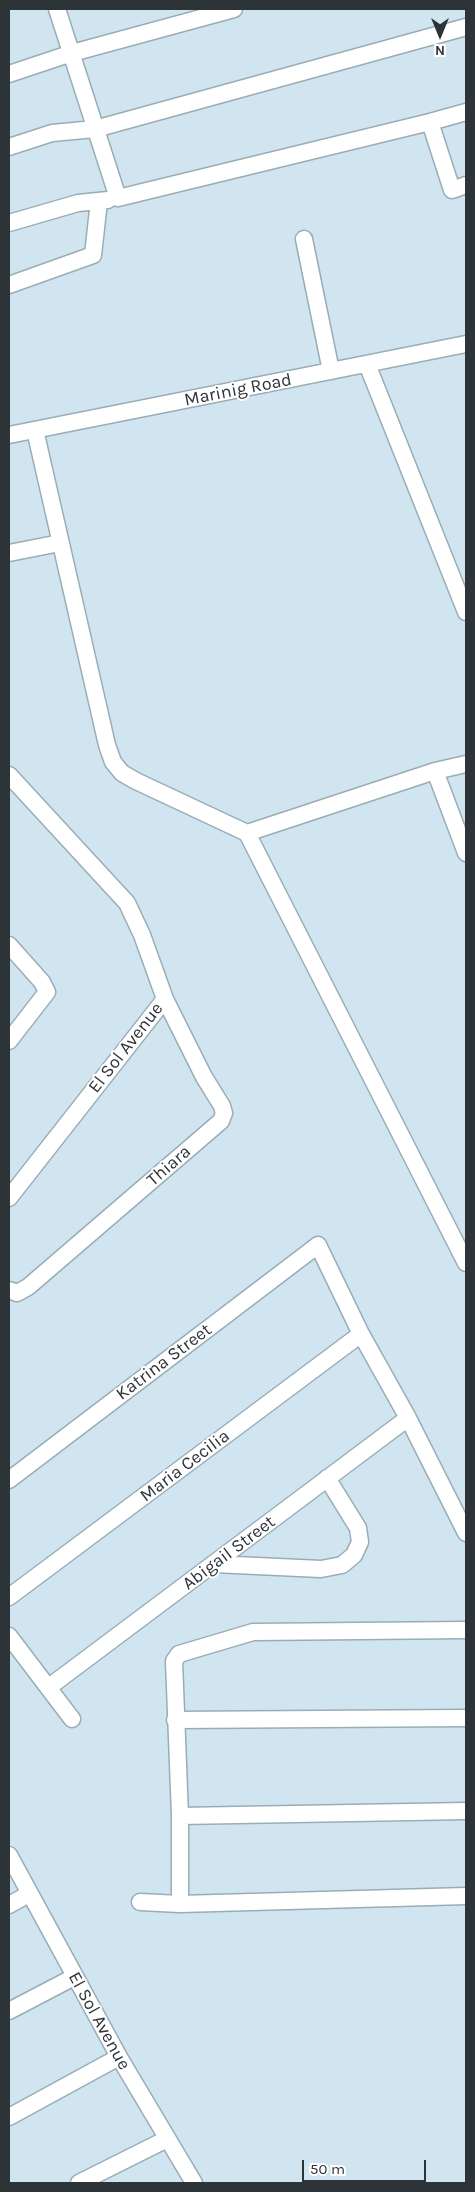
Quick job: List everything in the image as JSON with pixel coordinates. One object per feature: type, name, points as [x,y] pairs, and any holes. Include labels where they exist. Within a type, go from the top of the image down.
[{"type":"street","points":[[57,9],[118,198]]},
{"type":"street","points":[[9,74],[72,53],[234,9]]},
{"type":"street","points":[[9,147],[52,133],[95,130],[466,27]]},
{"type":"street","points":[[9,223],[78,203],[118,198],[466,112]]},
{"type":"street","points":[[430,122],[452,190],[466,185]]},
{"type":"street","points":[[9,285],[93,255],[98,201]]},
{"type":"street","points":[[304,239],[331,371]]},
{"type":"street","name":"Marinig Road","points":[[9,435],[466,344]]},
{"type":"street","points":[[367,364],[466,612]]},
{"type":"street","points":[[35,430],[106,745],[113,762],[122,773],[136,781],[247,833],[458,1231],[466,1263]]},
{"type":"street","points":[[9,553],[60,543]]},
{"type":"street","points":[[247,833],[435,771],[466,764]]},
{"type":"street","points":[[435,771],[466,853]]},
{"type":"street","name":"El Sol Avenue","points":[[9,774],[127,903],[142,935],[164,999],[9,1198]]},
{"type":"street","points":[[9,945],[42,982],[47,992],[9,1041]]},
{"type":"street","name":"Thiara","points":[[9,1290],[17,1293],[28,1287],[221,1121],[224,1113],[222,1106],[204,1077],[164,999]]},
{"type":"street","points":[[9,1480],[318,1245],[361,1334],[408,1418],[465,1528]]},
{"type":"street","name":"Maria Cecilia","points":[[9,1598],[361,1334]]},
{"type":"street","name":"Abigail Street","points":[[49,1687],[408,1418]]},
{"type":"street","points":[[214,1564],[322,1569],[342,1565],[354,1555],[360,1542],[358,1528],[327,1478]]},
{"type":"street","points":[[180,1904],[180,1816],[174,1661],[179,1654],[253,1632],[466,1630]]},
{"type":"street","points":[[9,1636],[72,1720]]},
{"type":"street","points":[[175,1720],[466,1718]]},
{"type":"street","points":[[180,1816],[466,1811]]},
{"type":"street","name":"El Sol Avenue","points":[[9,1855],[119,2057],[194,2183]]},
{"type":"street","points":[[9,1905],[29,1894]]},
{"type":"street","points":[[140,1902],[180,1904],[466,1896]]},
{"type":"street","points":[[9,2011],[74,1977]]},
{"type":"street","points":[[9,2116],[119,2057]]},
{"type":"street","points":[[79,2183],[168,2139]]}]
